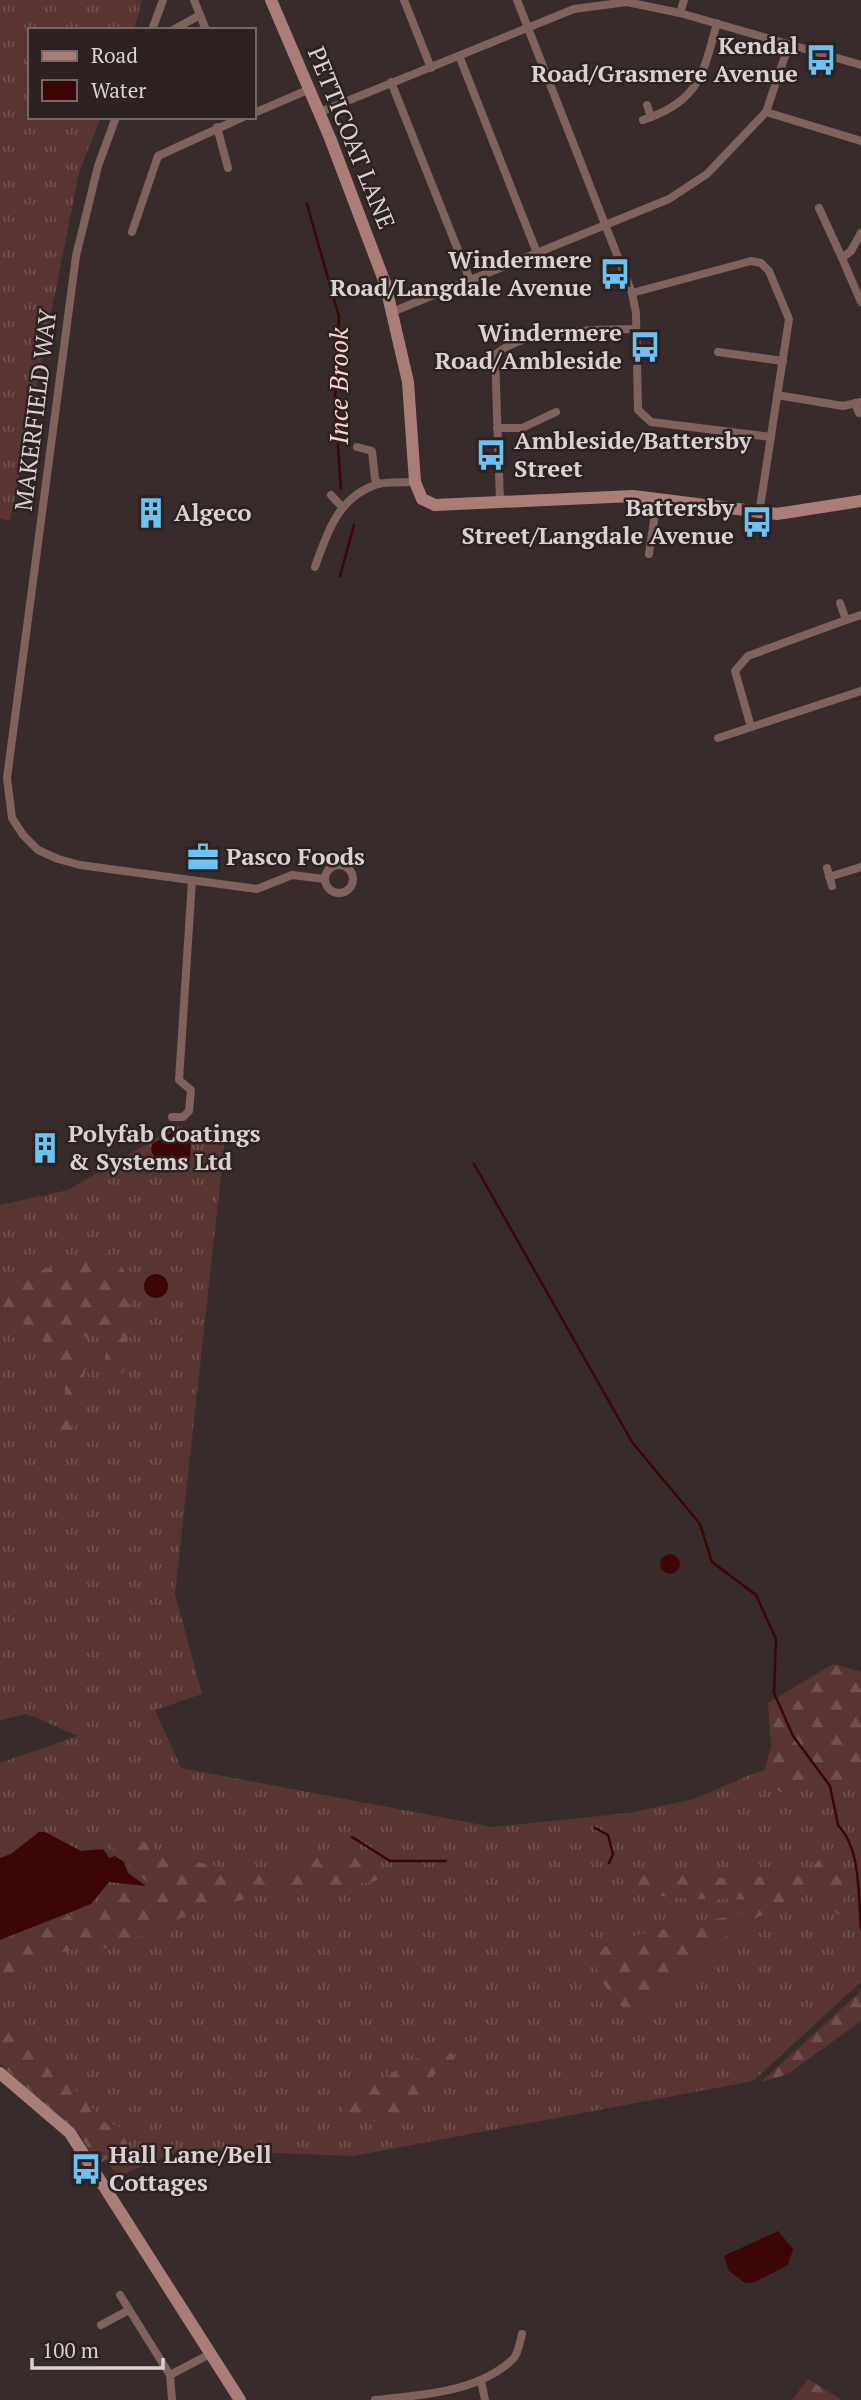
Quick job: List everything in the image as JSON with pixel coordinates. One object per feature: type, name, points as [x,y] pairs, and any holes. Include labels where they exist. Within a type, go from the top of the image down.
[{"type":"street","points":[[153,28],[163,0]]},
{"type":"street","points":[[194,0],[205,28]]},
{"type":"street","name":"PETTICOAT LANE","points":[[271,0],[320,112],[376,258],[392,312],[412,416],[415,482],[422,499],[435,505],[500,502]]},
{"type":"street","points":[[404,0],[431,68]]},
{"type":"street","points":[[517,0],[632,293],[636,329],[637,405],[643,418],[651,422],[772,437]]},
{"type":"street","points":[[680,13],[684,0]]},
{"type":"street","points":[[320,112],[391,82],[460,58],[574,9],[614,3],[643,4],[680,13],[861,65]]},
{"type":"street","points":[[177,28],[200,15]]},
{"type":"street","points":[[647,106],[647,118],[679,103],[696,85],[717,23]]},
{"type":"street","points":[[392,312],[670,199],[707,174],[766,112],[789,44]]},
{"type":"street","points":[[460,58],[537,253]]},
{"type":"street","points":[[391,82],[470,279]]},
{"type":"street","points":[[256,112],[310,89]]},
{"type":"street","points":[[766,112],[861,141]]},
{"type":"street","name":"MAKERFIELD WAY","points":[[115,119],[98,166],[76,256],[7,778],[12,818],[23,835],[38,850],[69,862],[192,881]]},
{"type":"street","points":[[132,232],[158,156],[233,119]]},
{"type":"street","points":[[217,127],[228,168]]},
{"type":"street","points":[[819,208],[861,302]]},
{"type":"street","points":[[842,258],[851,251],[861,233]]},
{"type":"street","points":[[632,293],[751,261],[761,263],[769,271],[788,312],[759,514]]},
{"type":"street","points":[[636,329],[558,331],[502,348],[495,355],[493,371],[500,502],[633,496],[759,514],[777,514],[861,501]]},
{"type":"street","points":[[718,352],[783,361]]},
{"type":"street","points":[[778,395],[843,406],[858,403],[859,413]]},
{"type":"street","points":[[497,428],[522,428],[556,412]]},
{"type":"street","points":[[357,447],[372,451],[375,479],[379,484]]},
{"type":"street","points":[[315,567],[334,516],[342,507],[379,484],[415,482]]},
{"type":"street","points":[[331,495],[342,507]]},
{"type":"street","points":[[649,554],[657,500]]},
{"type":"street","points":[[840,603],[846,620]]},
{"type":"street","points":[[751,727],[735,671],[748,656],[861,615]]},
{"type":"street","points":[[718,737],[861,691]]},
{"type":"street","points":[[829,877],[861,867]]},
{"type":"street","points":[[172,1117],[183,1117],[189,1111],[191,1090],[179,1080],[192,881],[257,889],[292,875],[325,879]]},
{"type":"street","points":[[0,2073],[70,2133],[109,2191],[208,2355],[240,2400]]},
{"type":"street","points":[[120,2295],[170,2375],[172,2400]]},
{"type":"street","points":[[101,2325],[129,2310]]},
{"type":"street","points":[[375,2400],[415,2398],[481,2381],[515,2357],[522,2334]]},
{"type":"street","points":[[170,2375],[208,2355]]},
{"type":"street","points":[[481,2381],[485,2400]]},
{"type":"green space","points":[[0,0],[142,0],[135,28],[28,28],[28,119],[100,119],[79,173],[10,521],[0,518]]},
{"type":"green space","points":[[177,1126],[225,1139],[175,1594],[202,1694],[155,1710],[181,1768],[493,1827],[629,1813],[694,1799],[752,1774],[818,1756],[861,1761],[861,1982],[753,2081],[353,2156],[184,2149],[118,2176],[87,2137],[0,2054],[0,1763],[78,1736],[27,1714],[0,1720],[0,1205],[68,1190]]},
{"type":"green space","points":[[107,1254],[123,1269],[130,1292],[130,1320],[123,1373],[102,1373],[109,1338],[103,1332],[91,1337],[63,1335],[82,1355],[86,1368],[70,1432],[62,1440],[54,1436],[65,1395],[60,1367],[45,1343],[35,1333],[0,1309],[0,1274],[37,1271]]},
{"type":"green space","points":[[833,1664],[861,1672],[861,1783],[794,1782],[781,1793],[763,1776],[771,1746],[768,1703]]},
{"type":"green space","points":[[128,1838],[150,1843],[159,1854],[234,1870],[294,1872],[300,1854],[344,1852],[374,1860],[380,1870],[377,1880],[372,1882],[276,1891],[206,1909],[160,1926],[111,1949],[91,1946],[54,1954],[8,1983],[0,1976],[0,1944],[95,1905],[110,1885],[144,1889],[151,1884],[131,1870],[126,1859],[108,1844],[111,1839]]},
{"type":"green space","points":[[825,1852],[834,1856],[843,1870],[841,1916],[835,1912],[826,1892],[812,1891],[737,1927],[644,2010],[630,2015],[605,1986],[596,1960],[598,1952],[606,1946],[667,1928],[747,1913],[746,1900],[665,1897],[649,1893],[636,1887],[627,1878],[630,1872],[716,1878],[807,1875]]},
{"type":"green space","points":[[861,1991],[861,2021],[788,2074],[761,2082]]},
{"type":"green space","points":[[0,2014],[23,2036],[59,2057],[61,2075],[106,2123],[119,2126],[127,2143],[98,2165],[79,2134],[0,2064]]},
{"type":"green space","points":[[446,2052],[453,2054],[453,2061],[421,2084],[418,2101],[411,2111],[382,2120],[361,2121],[345,2118],[340,2104],[361,2088],[388,2077],[407,2061]]},
{"type":"green space","points":[[808,2379],[842,2400],[792,2400]]},
{"type":"water","points":[[179,1129],[191,1140],[190,1160],[184,1169],[156,1159],[151,1149],[152,1144]]},
{"type":"water","points":[[151,1274],[161,1274],[168,1281],[168,1291],[161,1298],[151,1298],[144,1291],[144,1281]]},
{"type":"water","points":[[670,1554],[677,1557],[680,1564],[677,1571],[670,1574],[663,1571],[660,1564],[663,1557]]},
{"type":"water","points":[[39,1832],[45,1832],[81,1851],[103,1849],[109,1858],[115,1856],[124,1862],[128,1873],[146,1886],[109,1882],[91,1904],[0,1940],[0,1858],[11,1854]]},
{"type":"water","points":[[778,2231],[793,2249],[788,2265],[755,2282],[745,2283],[729,2271],[724,2256]]},
{"type":"waterway","name":"Ince Brook","points":[[307,204],[339,317],[335,401],[341,489]]},
{"type":"waterway","name":"Ince Brook","points":[[340,576],[354,525]]},
{"type":"waterway","points":[[474,1164],[632,1442],[700,1524],[712,1562],[756,1595],[776,1639],[774,1693],[793,1736],[830,1786],[838,1825],[851,1846],[857,1872],[861,1929]]},
{"type":"waterway","points":[[595,1828],[608,1835],[613,1854],[609,1863]]},
{"type":"waterway","points":[[352,1837],[390,1861],[446,1861]]},
{"type":"place","name":"Kendal Road/Grasmere Avenue","points":[[821,60]]},
{"type":"place","name":"Windermere Road/Langdale Avenue","points":[[615,274]]},
{"type":"place","name":"Windermere Road/Ambleside","points":[[645,347]]},
{"type":"place","name":"Ambleside/Battersby Street","points":[[491,455]]},
{"type":"place","name":"Algeco","points":[[151,513]]},
{"type":"place","name":"Battersby Street/Langdale Avenue","points":[[757,522]]},
{"type":"place","name":"Pasco Foods","points":[[203,857]]},
{"type":"place","name":"Polyfab Coatings & Systems Ltd","points":[[45,1148]]},
{"type":"place","name":"Hall Lane/Bell Cottages","points":[[86,2169]]}]
